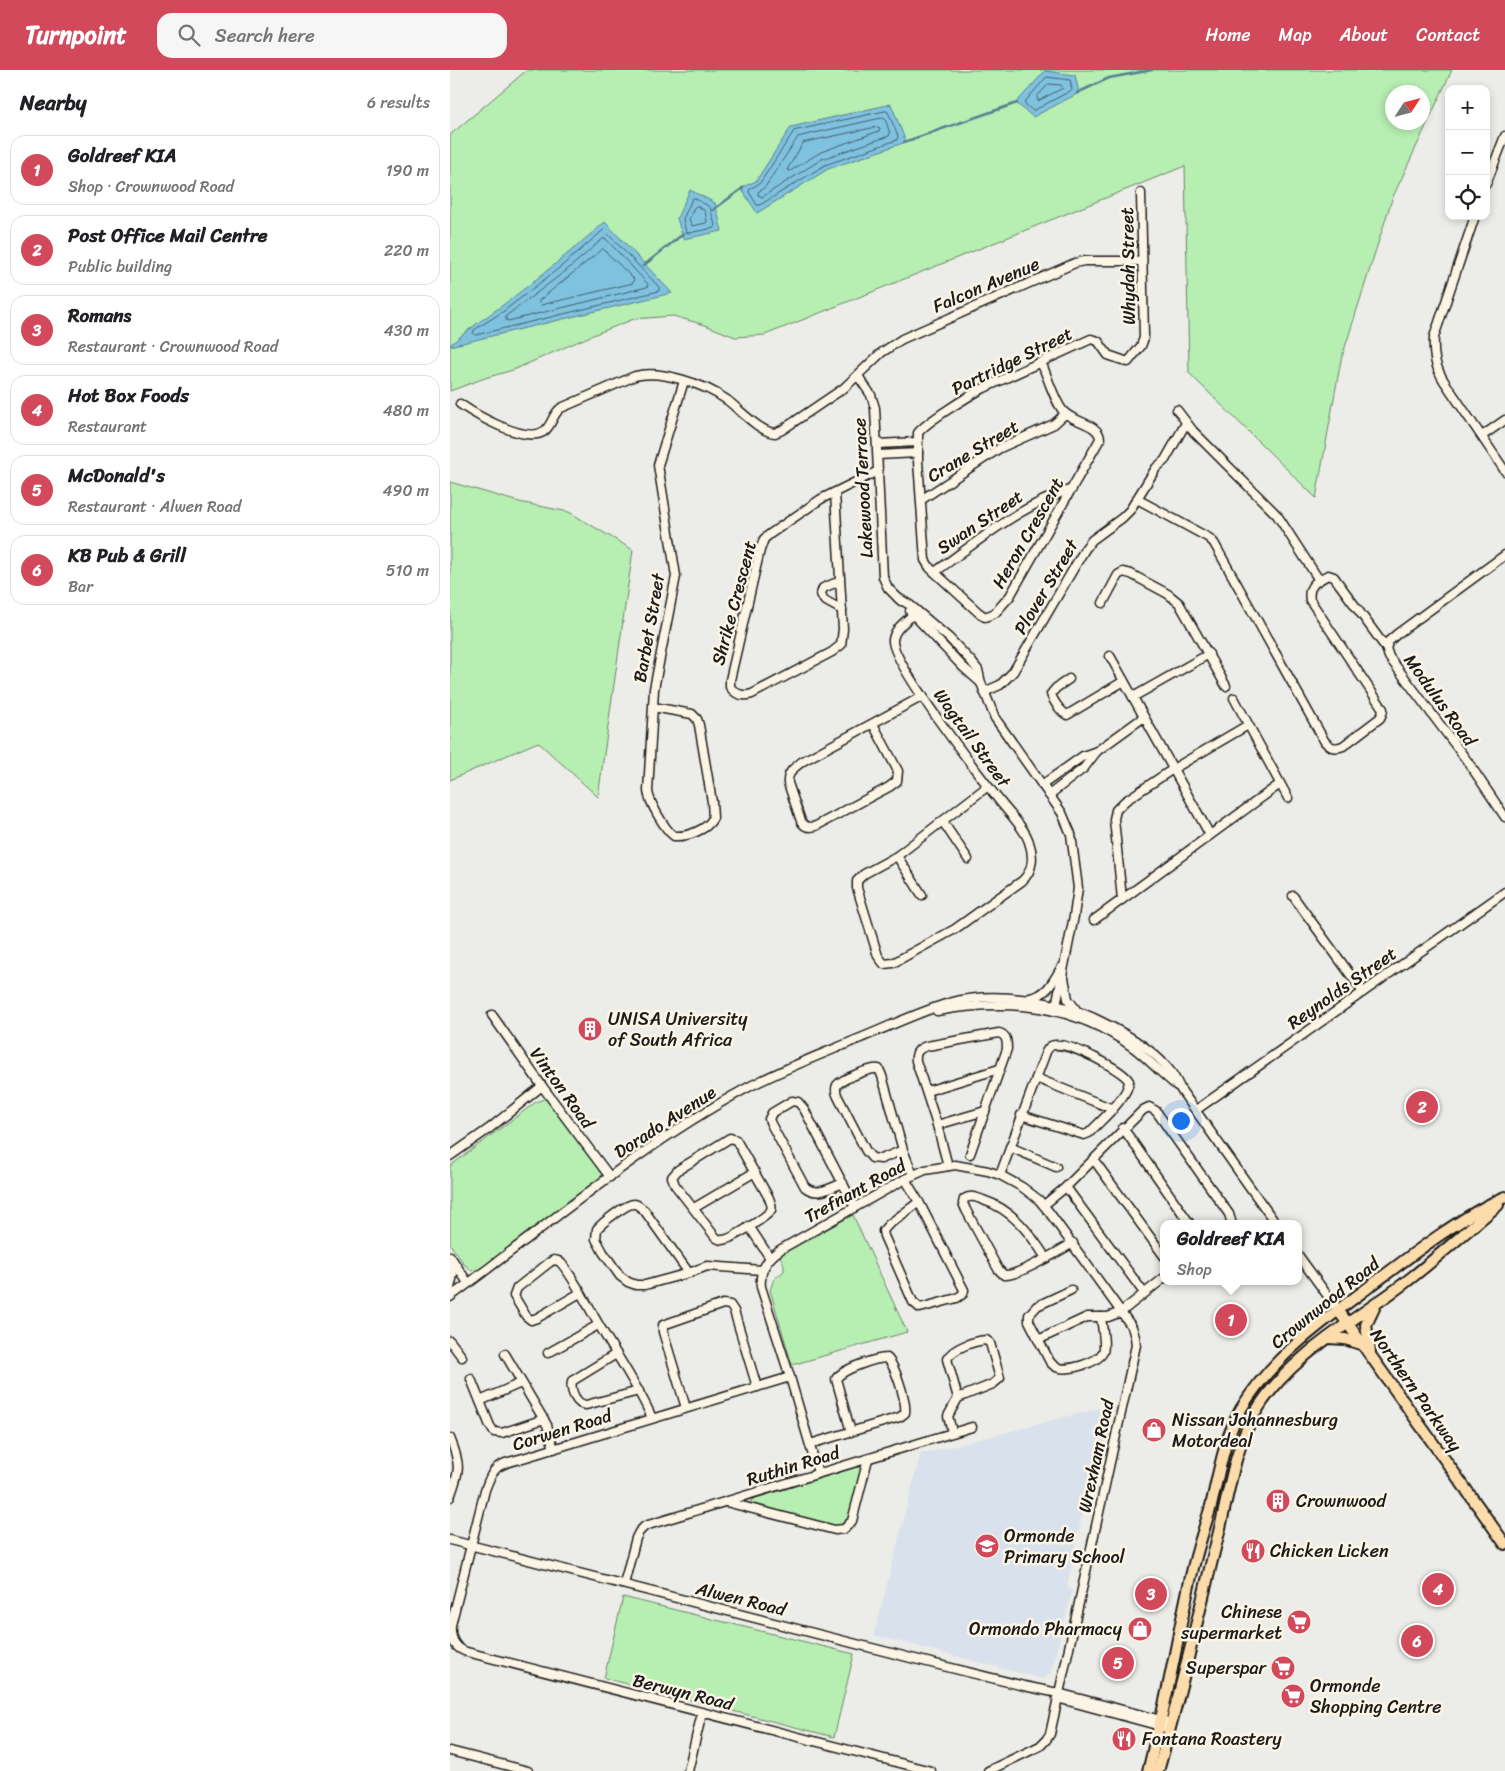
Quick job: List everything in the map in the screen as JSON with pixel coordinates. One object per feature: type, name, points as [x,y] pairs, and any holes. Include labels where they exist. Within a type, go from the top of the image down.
[{"type":"main road","name":"Crownwood Road","points":[[1148,1771],[1165,1724],[1202,1604],[1234,1466],[1243,1439],[1255,1413],[1280,1380],[1307,1354],[1425,1267],[1505,1198]]},
{"type":"main road","name":"Crownwood Road","points":[[1158,1771],[1193,1566],[1210,1506],[1222,1452],[1229,1432],[1242,1408],[1274,1366],[1292,1348],[1338,1310],[1449,1230],[1480,1210],[1505,1198]]},
{"type":"main road","points":[[1370,1354],[1366,1325],[1370,1312],[1378,1301]]},
{"type":"main road","name":"Northern Parkway","points":[[1338,1310],[1505,1544]]},
{"type":"main road","points":[[1328,1338],[1345,1339],[1364,1345]]},
{"type":"street","points":[[1490,175],[1505,136]]},
{"type":"street","name":"Whydah Street","points":[[1128,362],[1141,346],[1144,338],[1141,193]]},
{"type":"street","points":[[1474,220],[1438,324],[1433,349],[1437,369],[1505,471]]},
{"type":"street","name":"Falcon Avenue","points":[[684,381],[718,394],[760,426],[774,433],[786,428],[844,388],[881,354],[908,335],[1081,261],[1142,261]]},
{"type":"street","name":"Partridge Street","points":[[917,442],[918,433],[922,428],[974,393],[1092,339],[1098,341],[1108,355],[1128,362]]},
{"type":"street","points":[[1041,362],[1065,414]]},
{"type":"street","points":[[460,404],[484,420],[536,436],[547,430],[554,414],[559,409],[635,376],[657,374],[684,381]]},
{"type":"street","name":"Lakewood Terrace","points":[[858,376],[874,402],[878,444],[882,572],[886,585],[915,613],[963,667],[980,683],[995,718],[1062,813],[1069,827],[1076,869],[1077,899],[1056,1008]]},
{"type":"street","name":"Barbet Street","points":[[653,707],[692,714],[697,719],[699,725],[713,818],[706,827],[675,837],[670,834],[649,796],[653,707],[654,689],[676,576],[658,465],[684,381]]},
{"type":"street","points":[[1177,410],[1186,423],[1277,515],[1320,580]]},
{"type":"street","name":"Heron Crescent","points":[[918,457],[924,558],[935,572],[981,615],[985,617],[991,616],[1010,596],[1098,442],[1100,436],[1096,430],[1065,414]]},
{"type":"street","name":"Crane Street","points":[[921,500],[1000,448],[1054,424],[1065,414]]},
{"type":"street","points":[[1482,436],[1505,420]]},
{"type":"street","name":"Plover Street","points":[[984,692],[1000,685],[1014,672],[1092,540],[1122,518],[1137,499],[1156,468],[1165,460],[1186,423]]},
{"type":"street","points":[[878,444],[917,442],[918,457],[878,455]]},
{"type":"street","name":"Shrike Crescent","points":[[835,493],[843,640],[836,650],[749,695],[738,695],[730,685],[731,676],[762,542],[770,534],[821,500],[878,471]]},
{"type":"street","name":"Swan Street","points":[[935,572],[1027,508],[1048,496],[1072,488]]},
{"type":"street","points":[[1137,499],[1209,538],[1214,543],[1324,742],[1330,747],[1337,748],[1343,746],[1380,718],[1383,709],[1310,600],[1309,593],[1311,587],[1328,576],[1334,577],[1339,581],[1386,648]]},
{"type":"street","name":"Modulus Road","points":[[1505,555],[1404,628],[1389,642],[1386,648],[1389,657],[1468,762],[1505,817]]},
{"type":"street","points":[[1102,603],[1119,574],[1125,572],[1168,594],[1179,603],[1226,686]]},
{"type":"street","points":[[840,581],[823,588],[821,594],[824,600],[842,610]]},
{"type":"street","name":"Wagtail Street","points":[[897,856],[864,874],[857,883],[878,956],[886,964],[897,961],[955,929],[1022,881],[1028,875],[1031,868],[1029,841],[902,666],[893,643],[894,637],[898,630],[915,613]]},
{"type":"street","points":[[1133,697],[1209,654]]},
{"type":"street","points":[[1110,656],[1210,835]]},
{"type":"street","points":[[1069,679],[1051,694],[1062,712],[1067,715],[1124,681]]},
{"type":"street","points":[[873,724],[898,771],[897,780],[889,787],[816,826],[804,825],[789,784],[789,773],[803,761],[923,696]]},
{"type":"street","points":[[1234,698],[1288,798]]},
{"type":"street","points":[[1042,784],[1083,756],[1097,751],[1144,717]]},
{"type":"street","points":[[1122,900],[1114,823],[1116,810],[1125,801],[1173,769],[1248,725]]},
{"type":"street","points":[[1049,795],[1084,768],[1097,751]]},
{"type":"street","points":[[1094,920],[1280,784]]},
{"type":"street","points":[[922,895],[897,856],[988,786]]},
{"type":"street","points":[[943,822],[968,859]]},
{"type":"street","name":"Reynolds Street","points":[[1196,1110],[1505,892]]},
{"type":"street","points":[[1294,896],[1363,992]]},
{"type":"street","points":[[1026,999],[1039,996],[1047,990],[1064,965]]},
{"type":"street","points":[[1064,965],[1064,984],[1068,999],[1078,1011]]},
{"type":"street","name":"Dorado Avenue","points":[[450,1297],[672,1133],[746,1089],[806,1060],[949,1003],[962,1000],[982,998],[1026,999],[1056,1008]]},
{"type":"street","name":"Dorado Avenue","points":[[921,1014],[968,1006],[999,1004],[1056,1008]]},
{"type":"street","points":[[1056,1008],[1078,1011],[1113,1027],[1142,1045],[1171,1072],[1181,1090],[1273,1220]]},
{"type":"street","points":[[1056,1008],[1132,1047],[1181,1090]]},
{"type":"street","name":"Vinton Road","points":[[492,1015],[610,1177]]},
{"type":"street","points":[[948,1166],[927,1090],[915,1057],[920,1049],[927,1046],[993,1033],[1002,1034],[1006,1039],[1007,1049],[970,1154]]},
{"type":"street","points":[[1000,1175],[1021,1115],[1046,1052],[1052,1045],[1065,1047],[1107,1064],[1123,1074],[1129,1082],[1128,1087],[1113,1109],[1089,1133],[1082,1136],[1021,1115]]},
{"type":"street","points":[[903,1150],[879,1160],[874,1160],[870,1156],[838,1097],[836,1092],[838,1084],[867,1070],[875,1068],[878,1070],[882,1076],[903,1150],[913,1175]]},
{"type":"street","points":[[927,1090],[999,1069]]},
{"type":"street","points":[[1036,1078],[1113,1109]]},
{"type":"street","points":[[450,1156],[490,1128],[542,1086]]},
{"type":"street","points":[[843,1183],[816,1192],[810,1191],[805,1187],[769,1121],[770,1115],[792,1101],[799,1103],[804,1109],[843,1183],[855,1207]]},
{"type":"street","points":[[1044,1205],[1094,1160],[1123,1128],[1147,1107],[1152,1107],[1230,1220]]},
{"type":"street","points":[[937,1125],[985,1112]]},
{"type":"street","points":[[1123,1128],[1187,1220]]},
{"type":"street","points":[[732,1138],[738,1142],[755,1172],[772,1207],[767,1215],[726,1240],[719,1240],[713,1234],[672,1179],[672,1175],[678,1170],[725,1140],[732,1138]]},
{"type":"street","points":[[1010,1148],[1056,1166]]},
{"type":"street","points":[[1094,1160],[1160,1251]]},
{"type":"street","name":"Trefnant Road","points":[[762,1270],[770,1258],[779,1250],[913,1175],[931,1168],[965,1166],[1000,1175],[1022,1187],[1044,1205],[1121,1312]]},
{"type":"street","points":[[694,1208],[755,1172]]},
{"type":"street","points":[[905,1180],[919,1202],[964,1290],[957,1298],[920,1308],[913,1302],[883,1231],[888,1225],[919,1202]]},
{"type":"street","points":[[1066,1187],[1144,1293]]},
{"type":"street","points":[[1046,1258],[1023,1226],[999,1207],[971,1196],[964,1199],[963,1203],[966,1210],[998,1269],[1004,1275],[1011,1275],[1046,1258],[1073,1243]]},
{"type":"street","points":[[689,1273],[644,1210],[637,1205],[631,1204],[597,1229],[595,1236],[598,1244],[617,1273],[628,1282],[639,1286],[645,1286],[689,1273],[707,1266],[762,1270],[761,1287],[818,1474]]},
{"type":"street","points":[[749,1226],[770,1258]]},
{"type":"street","points":[[450,1258],[468,1283]]},
{"type":"street","points":[[450,1258],[453,1275],[450,1288]]},
{"type":"street","points":[[580,1293],[531,1320],[526,1316],[514,1296],[516,1288],[553,1260],[560,1262],[580,1293],[639,1391],[652,1418]]},
{"type":"street","name":"Northern Parkway","points":[[1302,1260],[1338,1310]]},
{"type":"street","points":[[1038,1340],[1088,1317],[1108,1317],[1121,1312],[1160,1281]]},
{"type":"street","points":[[1071,1290],[1037,1306],[1030,1312],[1029,1321],[1050,1362],[1054,1366],[1062,1368],[1084,1365],[1095,1361],[1105,1345],[1101,1317]]},
{"type":"street","points":[[686,1408],[663,1332],[663,1326],[724,1304],[730,1305],[734,1311],[757,1387]]},
{"type":"street","name":"Wrexham Road","points":[[1057,1695],[1075,1624],[1135,1349],[1134,1333],[1121,1312]]},
{"type":"street","points":[[548,1353],[598,1325]]},
{"type":"street","points":[[952,1432],[948,1416],[958,1398],[994,1384],[999,1379],[998,1367],[990,1343],[986,1340],[954,1350],[948,1356],[947,1359],[958,1398]]},
{"type":"street","points":[[450,1341],[462,1357]]},
{"type":"street","points":[[505,1354],[544,1420],[554,1449]]},
{"type":"street","points":[[616,1354],[572,1382],[571,1387],[578,1403],[582,1406],[639,1391]]},
{"type":"street","points":[[810,1444],[851,1432],[900,1417],[906,1413],[906,1405],[892,1364],[887,1358],[846,1370],[836,1378],[851,1432]]},
{"type":"street","name":"Corwen Road","points":[[453,1619],[471,1545],[493,1470],[503,1464],[790,1377]]},
{"type":"street","points":[[471,1379],[493,1432],[497,1433],[544,1420]]},
{"type":"street","points":[[480,1401],[521,1383]]},
{"type":"street","name":"Ruthin Road","points":[[624,1584],[636,1538],[642,1528],[972,1427]]},
{"type":"street","points":[[450,1438],[459,1462],[450,1497]]},
{"type":"street","name":"Ruthin Road","points":[[726,1502],[835,1530],[844,1529],[852,1521],[868,1459]]},
{"type":"street","name":"Alwen Road","points":[[450,1540],[1024,1686],[1165,1724]]},
{"type":"street","name":"Berwyn Road","points":[[453,1619],[450,1630],[451,1637],[456,1646],[463,1651],[931,1771]]},
{"type":"street","points":[[988,1771],[1045,1742],[1050,1734],[1057,1695]]},
{"type":"street","points":[[688,1771],[702,1713]]},
{"type":"street","points":[[450,1751],[528,1771]]},
{"type":"shaded area","name":"Ormonde Primary School","points":[[1104,1407],[1111,1418],[1097,1483],[1088,1487],[1067,1586],[1072,1591],[1051,1672],[1043,1679],[874,1635],[921,1452],[927,1453]]},
{"type":"green space","points":[[527,70],[1452,70],[1430,117],[1430,85],[1385,85],[1385,130],[1424,130],[1392,199],[1341,360],[1316,498],[1189,373],[1185,166],[765,335],[735,337],[705,325],[673,316],[634,319],[513,370],[450,391],[450,135]]},
{"type":"green space","points":[[450,482],[519,502],[569,512],[633,550],[598,797],[538,742],[450,780]]},
{"type":"green space","points":[[544,1099],[548,1100],[602,1170],[602,1175],[595,1183],[481,1268],[472,1271],[464,1264],[450,1244],[450,1166],[536,1102]]},
{"type":"green space","points":[[853,1215],[907,1332],[792,1365],[770,1290],[774,1279],[784,1271],[780,1257],[781,1254]]},
{"type":"green space","points":[[860,1467],[862,1470],[851,1516],[847,1523],[837,1526],[751,1503],[753,1499]]},
{"type":"green space","points":[[623,1597],[854,1654],[834,1737],[604,1678]]},
{"type":"water","points":[[1045,71],[1075,75],[1079,93],[1033,117],[1016,103]]},
{"type":"water","points":[[891,104],[906,142],[828,169],[757,213],[741,188],[756,181],[791,127]]},
{"type":"water","points":[[690,190],[715,203],[722,231],[683,239],[677,218]]},
{"type":"water","points":[[605,222],[672,293],[450,346],[463,334],[542,275]]},
{"type":"waterway","points":[[1077,93],[1109,78],[1152,70]]},
{"type":"waterway","points":[[904,142],[1017,103]]},
{"type":"waterway","points":[[713,210],[743,188]]},
{"type":"waterway","points":[[643,266],[683,234]]},
{"type":"place","name":"UNISA University of South Africa","points":[[590,1029]]},
{"type":"place","name":"Post Office Mail Centre","points":[[1422,1107]]},
{"type":"place","name":"Goldreef KIA","points":[[1231,1320]]},
{"type":"place","name":"Nissan Johannesburg Motordeal","points":[[1154,1430]]},
{"type":"place","name":"Crownwood","points":[[1278,1501]]},
{"type":"place","name":"Ormonde Primary School","points":[[987,1546]]},
{"type":"place","name":"Chicken Licken","points":[[1253,1551]]},
{"type":"place","name":"Hot Box Foods","points":[[1438,1589]]},
{"type":"place","name":"Romans","points":[[1151,1594]]},
{"type":"place","name":"Chinese supermarket","points":[[1299,1622]]},
{"type":"place","name":"Ormondo Pharmacy","points":[[1140,1629]]},
{"type":"place","name":"KB Pub & Grill","points":[[1417,1641]]},
{"type":"place","name":"McDonald's","points":[[1118,1663]]},
{"type":"place","name":"Superspar","points":[[1283,1668]]},
{"type":"place","name":"Ormonde Shopping Centre","points":[[1293,1696]]},
{"type":"place","name":"Fontana Roastery","points":[[1124,1739]]}]
